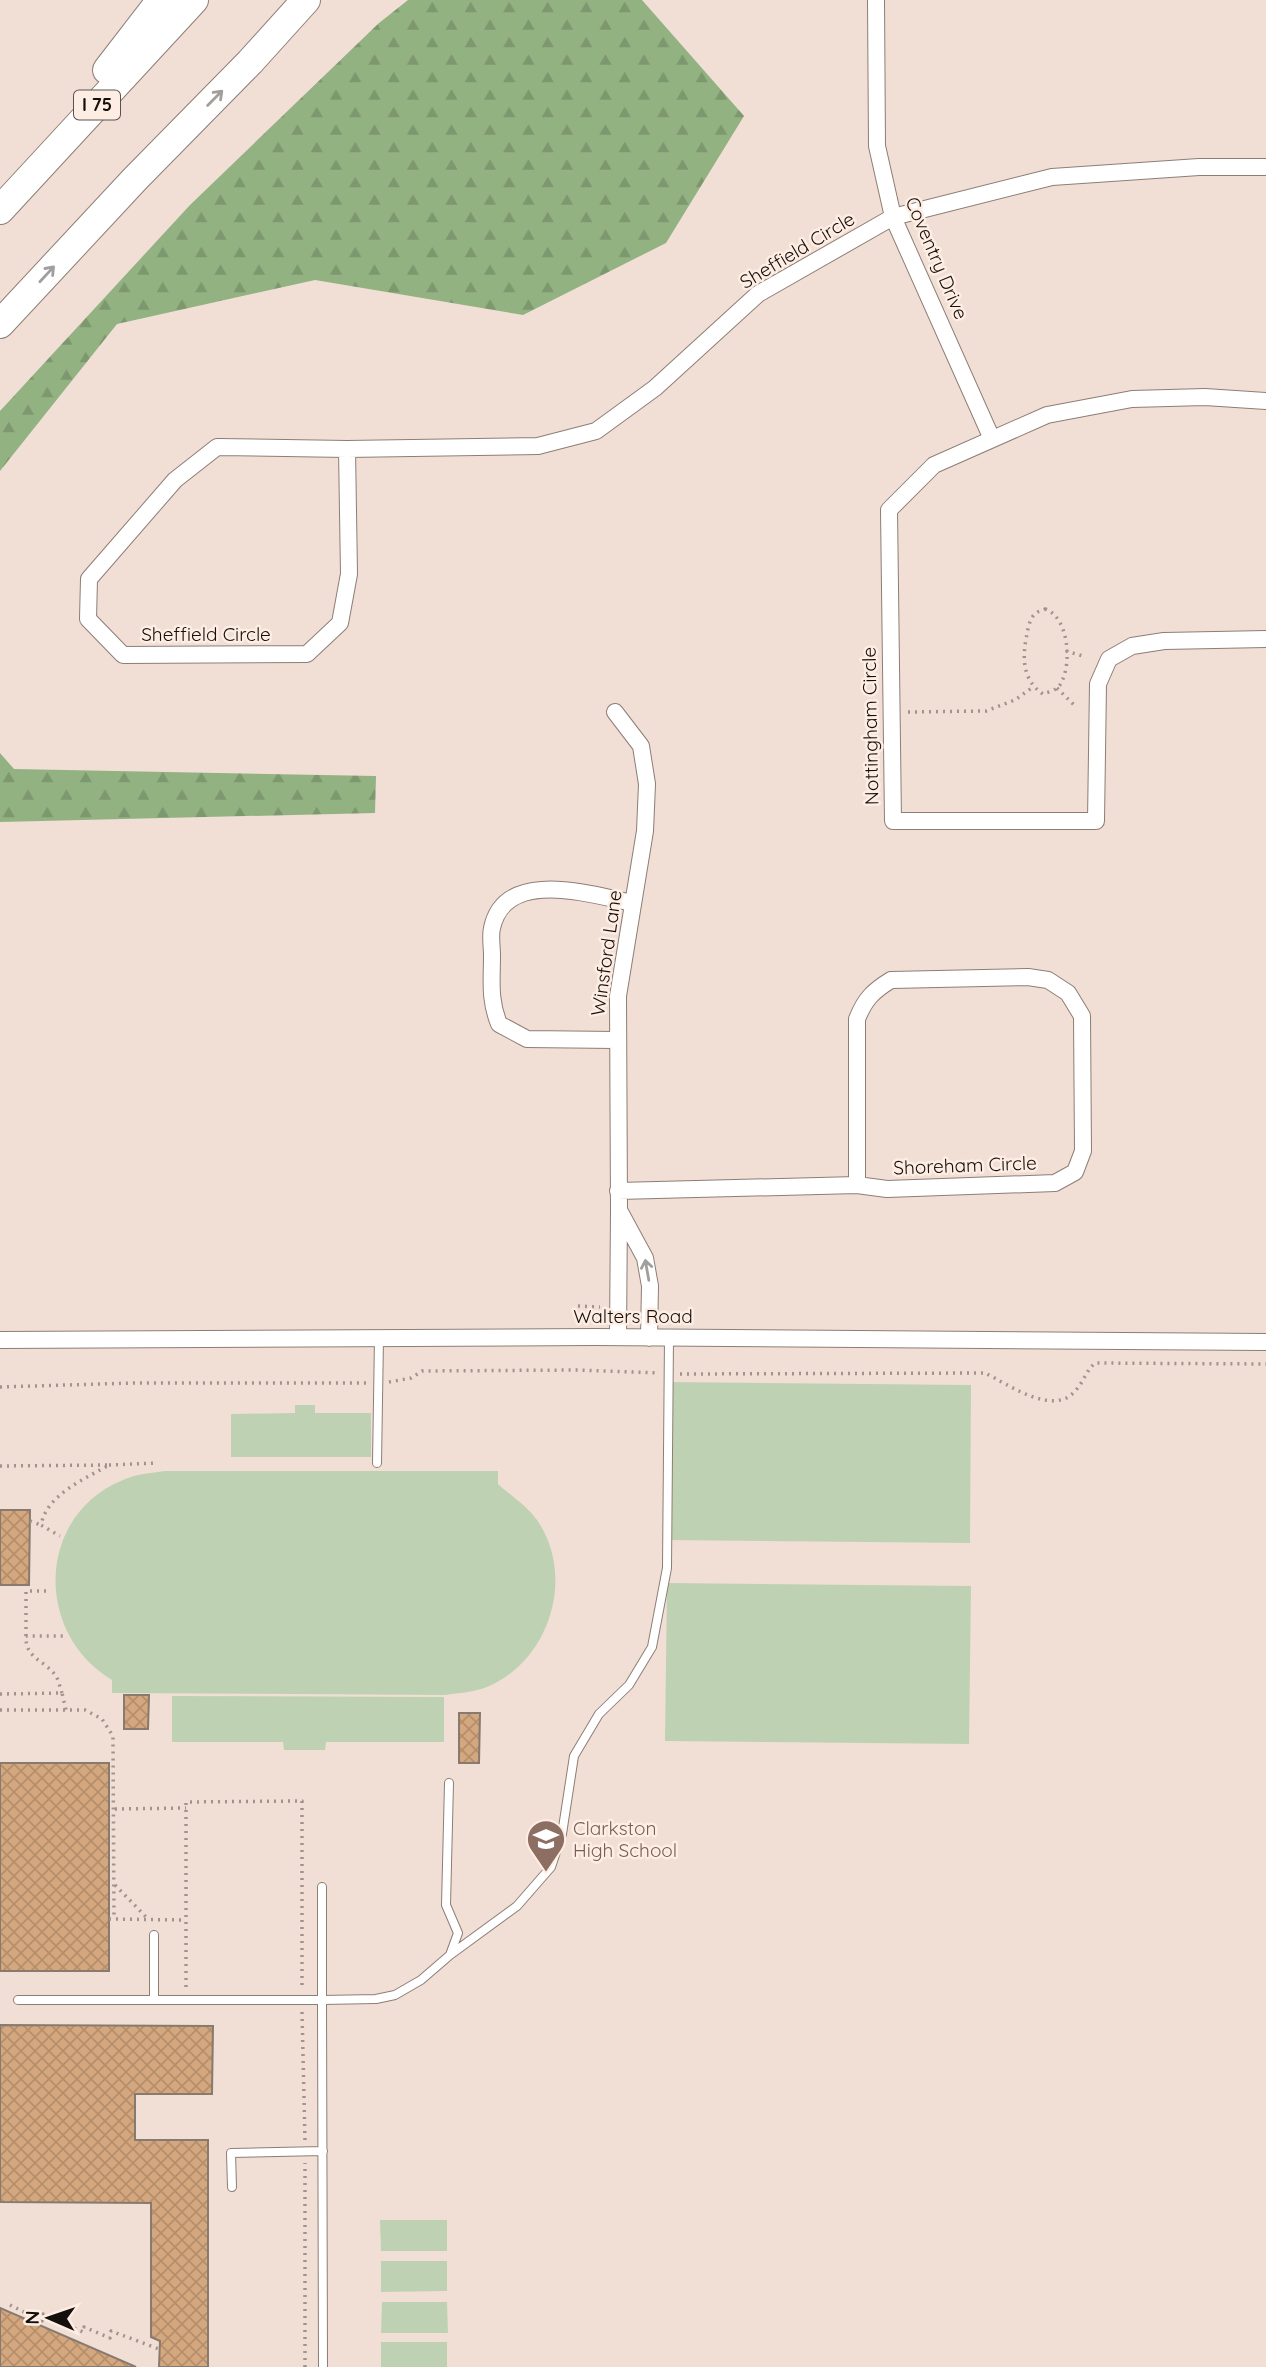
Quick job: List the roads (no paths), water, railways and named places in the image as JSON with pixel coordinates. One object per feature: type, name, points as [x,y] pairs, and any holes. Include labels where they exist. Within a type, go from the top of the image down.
[{"type":"highway","points":[[0,210],[53,135],[161,0]]},
{"type":"highway","name":"I 75","points":[[0,210],[194,0]]},
{"type":"highway","points":[[0,324],[306,0]]},
{"type":"highway","points":[[250,62],[299,29],[329,0]]},
{"type":"street","name":"Coventry Drive","points":[[877,0],[877,146],[893,217],[992,439]]},
{"type":"street","name":"Sheffield Circle","points":[[347,449],[349,574],[340,623],[307,654],[123,655],[88,619],[89,579],[174,480],[217,447],[347,449],[538,446],[596,431],[654,388],[758,295],[893,217],[1052,177],[1199,167],[1266,167]]},
{"type":"street","name":"Nottingham Circle","points":[[1266,401],[1205,397],[1132,399],[1047,415],[934,465],[889,510],[892,821],[1096,821],[1098,684],[1109,659],[1132,646],[1164,641],[1266,639]]},
{"type":"street","name":"Winsford Lane","points":[[615,712],[641,746],[647,784],[645,831],[618,996],[618,1337]]},
{"type":"street","points":[[616,1040],[527,1039],[499,1024],[492,1005],[492,928],[502,905],[521,894],[545,888],[576,891],[633,903]]},
{"type":"street","name":"Shoreham Circle","points":[[618,1191],[857,1185],[887,1189],[1055,1183],[1075,1172],[1083,1151],[1082,1016],[1068,993],[1048,980],[1028,977],[891,980],[874,990],[863,1002],[857,1019],[857,1185]]},
{"type":"street","name":"Winsford Lane","points":[[619,1210],[645,1258],[650,1286],[649,1338]]},
{"type":"street","name":"Walters Road","points":[[0,1340],[618,1337],[1266,1342]]},
{"type":"lane","points":[[377,1463],[379,1338]]},
{"type":"lane","points":[[18,2000],[376,1999],[395,1995],[421,1980],[517,1906],[551,1867],[562,1835],[574,1756],[599,1714],[629,1685],[652,1647],[667,1568],[669,1338]]},
{"type":"lane","points":[[449,1783],[446,1905],[458,1933],[450,1955]]},
{"type":"lane","points":[[322,1887],[323,2367]]},
{"type":"lane","points":[[154,1935],[154,1999]]},
{"type":"lane","points":[[232,2187],[232,2153],[323,2151]]},
{"type":"place","name":"Clarkston High School","points":[[546,1873]]}]
